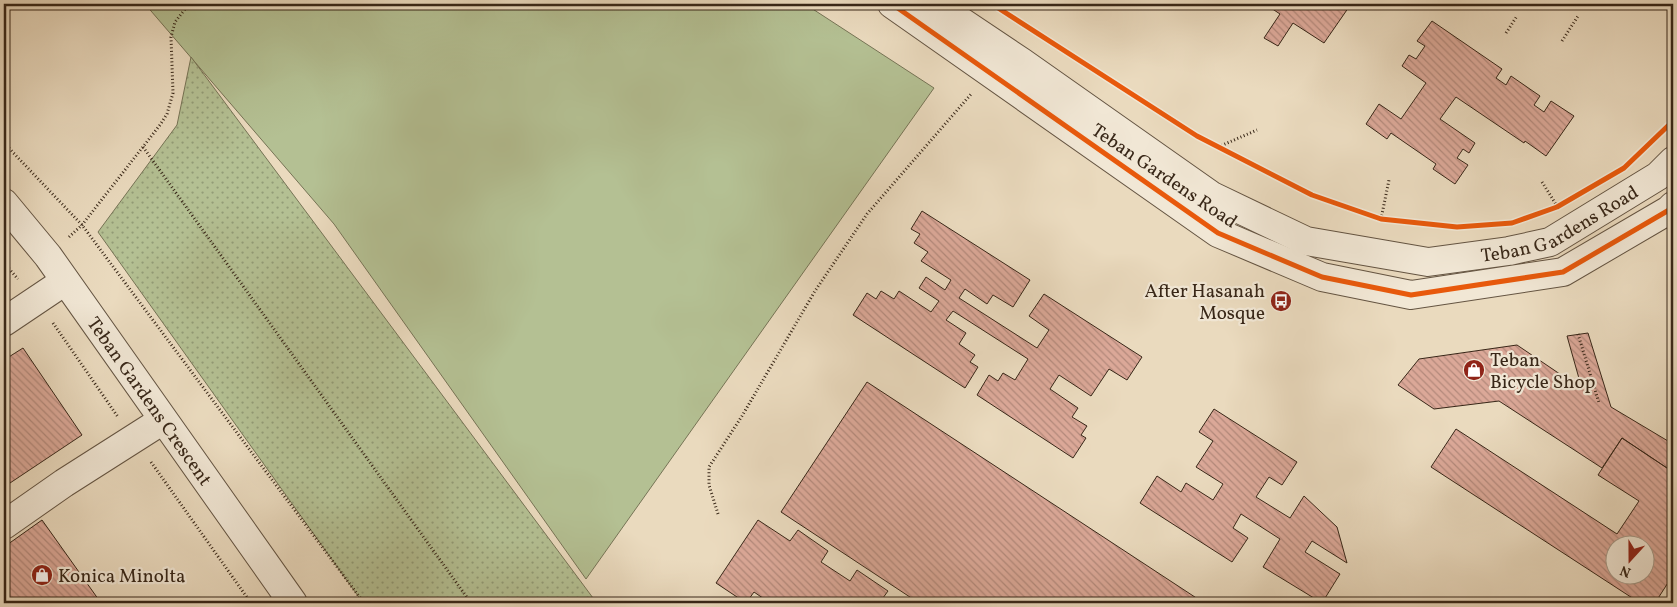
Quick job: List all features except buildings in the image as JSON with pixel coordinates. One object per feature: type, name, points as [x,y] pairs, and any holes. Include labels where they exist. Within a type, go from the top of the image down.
[{"type":"street","name":"Teban Gardens Road","points":[[892,4],[1218,233],[1322,277],[1411,295],[1563,272],[1673,206]]},
{"type":"street","name":"Teban Gardens Road","points":[[934,4],[1023,63],[1212,196],[1306,241],[1428,262],[1509,251],[1542,244],[1550,242],[1658,176],[1673,160]]},
{"type":"street","name":"Teban Gardens Crescent","points":[[4,203],[48,256],[293,603]]},
{"type":"street","points":[[4,322],[65,281]]},
{"type":"street","points":[[4,525],[64,483],[163,420]]},
{"type":"path","points":[[48,256],[82,225],[167,114],[173,93],[170,36],[175,22],[189,4]]},
{"type":"path","points":[[1506,33],[1517,16]]},
{"type":"path","points":[[1562,42],[1578,16]]},
{"type":"path","points":[[718,514],[709,485],[709,467],[742,416],[815,291],[867,214],[972,93]]},
{"type":"path","points":[[1218,147],[1257,130]]},
{"type":"path","points":[[4,143],[82,225],[364,603]]},
{"type":"path","points":[[1211,143],[1227,151]]},
{"type":"path","points":[[143,147],[471,603]]},
{"type":"path","points":[[1381,219],[1389,180]]},
{"type":"path","points":[[1542,182],[1557,207]]},
{"type":"path","points":[[1548,210],[1565,202]]},
{"type":"path","points":[[1372,216],[1390,220]]},
{"type":"path","points":[[1578,334],[1599,403]]},
{"type":"green space","points":[[145,4],[805,4],[934,88],[586,579],[334,224]]},
{"type":"green space","points":[[191,57],[598,603],[363,603],[98,232],[177,125]]},
{"type":"cycle path","points":[[892,4],[1218,233],[1322,277],[1411,295],[1563,272],[1673,206]]},
{"type":"cycle path","points":[[992,4],[1197,136],[1312,195],[1381,219],[1457,227],[1512,223],[1557,207],[1624,168],[1673,121]]},
{"type":"place","name":"After Hasanah Mosque","points":[[1281,301]]},
{"type":"place","name":"Teban Bicycle Shop","points":[[1474,370]]},
{"type":"place","name":"Konica Minolta","points":[[42,575]]}]
